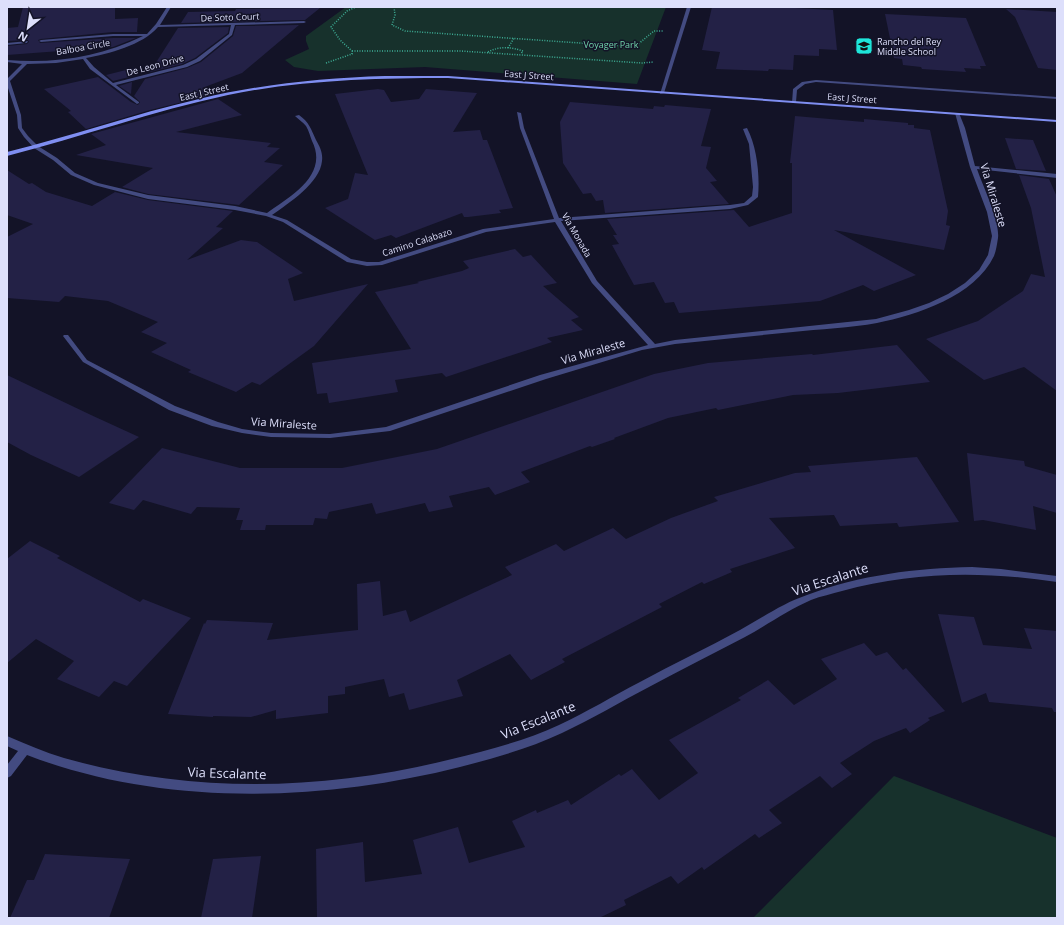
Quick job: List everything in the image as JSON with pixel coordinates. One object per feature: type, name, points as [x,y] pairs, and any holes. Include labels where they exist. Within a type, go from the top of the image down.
[{"type":"street","name":"Balboa Circle","points":[[7,61],[25,63],[65,60],[122,48],[148,35],[157,26],[169,7]]},
{"type":"street","points":[[662,93],[689,7]]},
{"type":"street","name":"De Soto Court","points":[[157,26],[304,22]]},
{"type":"street","name":"De Leon Drive","points":[[113,84],[185,66],[198,60],[231,34],[233,25]]},
{"type":"street","points":[[41,42],[113,36],[148,35]]},
{"type":"street","points":[[7,44],[27,42]]},
{"type":"street","points":[[83,57],[92,68],[137,103]]},
{"type":"street","points":[[25,63],[8,81],[19,115],[20,128],[36,148]]},
{"type":"street","name":"East J Street","points":[[7,154],[36,148],[198,100],[243,91],[306,82],[380,76],[448,77],[1057,121]]},
{"type":"street","points":[[794,102],[795,90],[804,84],[816,81],[1057,98]]},
{"type":"street","name":"Via Monada","points":[[519,113],[522,128],[557,220],[594,282],[653,346]]},
{"type":"street","name":"Via Miraleste","points":[[66,336],[85,361],[172,408],[215,424],[242,431],[302,437],[330,436],[387,429],[543,377],[653,346],[675,342],[876,321],[909,312],[947,297],[964,287],[978,275],[987,263],[993,250],[995,237],[993,224],[973,167],[963,127],[957,114]]},
{"type":"street","points":[[268,215],[303,188],[313,176],[318,164],[319,152],[307,123],[297,116]]},
{"type":"street","name":"Camino Calabazo","points":[[36,148],[55,159],[73,174],[96,184],[148,197],[235,208],[268,215],[285,221],[349,260],[367,264],[380,264],[485,230],[557,220],[730,207],[746,204],[754,197],[756,186],[752,144],[745,129]]},
{"type":"street","points":[[973,167],[1057,176]]},
{"type":"street","name":"Via Escalante","points":[[7,741],[25,750],[72,766],[124,778],[179,785],[233,789],[289,788],[381,779],[452,765],[506,749],[560,729],[803,600],[850,584],[916,572],[957,570],[999,572],[1057,579]]},
{"type":"street","points":[[7,773],[25,750]]},
{"type":"path","points":[[356,7],[347,11],[331,27],[340,40],[352,51],[427,50],[488,52],[642,63],[656,62]]},
{"type":"path","points":[[394,7],[395,15],[392,25],[406,31],[624,46],[637,45],[643,41],[646,36],[654,31],[670,31]]},
{"type":"path","points":[[508,48],[514,38]]},
{"type":"path","points":[[488,52],[498,48],[508,48],[523,52],[521,54]]},
{"type":"path","points":[[323,64],[352,54],[352,51]]},
{"type":"green space","name":"Voyager Park","points":[[346,7],[666,7],[637,84],[425,67],[318,71],[294,67],[285,60],[309,49],[306,36]]},
{"type":"green space","points":[[894,776],[1057,838],[1057,918],[753,918]]},
{"type":"building","points":[[23,7],[115,7],[115,19],[138,18],[137,32],[113,32],[41,39],[38,40],[40,43],[136,38],[113,47],[7,55],[7,46],[27,44],[29,42],[28,40],[7,41],[7,28],[18,27]]},
{"type":"building","points":[[712,7],[795,7],[833,10],[837,50],[819,49],[819,56],[794,55],[793,70],[769,69],[768,71],[716,69],[720,52],[702,50]]},
{"type":"building","points":[[320,8],[305,20],[181,23],[188,12],[235,11],[236,9]]},
{"type":"building","points":[[1006,9],[1057,12],[1057,70],[1038,68],[1015,17]]},
{"type":"building","points":[[885,14],[966,18],[986,66],[980,66],[981,69],[964,68],[966,72],[922,69],[921,67],[903,65],[902,59],[894,58]]},
{"type":"building","points":[[299,25],[242,73],[202,88],[211,95],[150,110],[86,129],[68,112],[71,111],[44,89],[98,77],[131,102],[138,105],[140,102],[134,96],[145,79],[187,68],[201,62],[233,36],[236,26]]},
{"type":"building","points":[[229,27],[228,33],[195,58],[182,64],[150,72],[178,28]]},
{"type":"building","points":[[134,68],[133,76],[113,81],[106,75]]},
{"type":"building","points":[[132,82],[131,94],[119,86]]},
{"type":"building","points":[[378,89],[384,90],[391,102],[419,99],[426,89],[477,93],[453,132],[480,130],[483,140],[487,140],[513,208],[499,210],[501,213],[468,217],[464,217],[462,213],[396,238],[391,235],[375,240],[325,208],[348,199],[355,173],[368,175],[335,94]]},
{"type":"building","points":[[218,99],[242,115],[176,132],[271,143],[267,147],[280,148],[264,162],[283,165],[239,205],[148,194],[122,187],[153,168],[76,155],[106,145],[91,134]]},
{"type":"building","points":[[570,102],[653,109],[654,106],[664,107],[665,105],[711,109],[701,146],[711,147],[706,168],[717,181],[710,182],[729,204],[605,213],[603,200],[596,201],[591,193],[583,194],[563,163],[560,122]]},
{"type":"building","points":[[795,116],[864,122],[864,119],[908,123],[908,125],[914,125],[914,128],[930,130],[948,211],[946,225],[950,226],[944,250],[834,230],[916,275],[874,291],[863,285],[820,301],[679,313],[674,302],[665,303],[654,282],[634,285],[612,245],[619,244],[613,235],[617,235],[607,219],[734,210],[749,227],[792,213],[792,163],[790,163]]},
{"type":"building","points":[[1005,138],[1033,140],[1046,171],[1016,169]]},
{"type":"building","points":[[7,170],[29,184],[32,183],[46,192],[92,206],[115,192],[148,200],[233,211],[216,227],[223,228],[187,260],[241,240],[257,242],[303,273],[288,279],[294,301],[368,284],[314,346],[260,385],[252,382],[236,392],[188,372],[191,370],[151,352],[167,343],[141,332],[158,322],[108,301],[65,296],[59,302],[7,298],[7,237],[33,224],[7,215]]},
{"type":"building","points":[[1019,175],[1049,179],[1057,197],[1057,391],[1024,367],[984,380],[926,339],[978,321],[1023,291],[1031,274],[1045,277],[1031,208]]},
{"type":"building","points":[[515,249],[523,257],[531,255],[557,283],[543,286],[579,317],[571,320],[583,330],[547,338],[552,342],[446,377],[442,373],[395,380],[398,392],[329,403],[327,393],[317,394],[312,363],[411,349],[375,292],[419,283],[417,282],[462,271],[469,268],[463,261]]},
{"type":"building","points":[[897,345],[930,382],[838,393],[793,395],[668,418],[614,438],[615,439],[592,447],[590,446],[521,472],[530,482],[495,495],[489,487],[449,496],[453,507],[429,512],[425,503],[376,514],[372,503],[329,512],[327,519],[315,518],[313,525],[266,525],[265,530],[240,530],[243,520],[236,520],[240,508],[197,507],[191,514],[143,500],[134,510],[109,503],[162,448],[240,468],[342,468],[437,449],[654,374],[708,363],[813,355]]},
{"type":"building","points":[[7,375],[139,437],[79,477],[31,455],[7,442]]},
{"type":"building","points":[[967,453],[1024,461],[1025,466],[1057,475],[1057,513],[1033,506],[1036,530],[983,520],[974,521]]},
{"type":"building","points":[[917,457],[959,522],[899,527],[897,523],[840,526],[834,515],[769,518],[795,548],[730,569],[732,572],[704,584],[702,582],[659,604],[662,607],[562,659],[565,662],[531,680],[510,654],[457,680],[463,696],[409,710],[404,693],[389,697],[384,679],[345,687],[345,694],[328,696],[328,713],[276,719],[276,710],[251,717],[213,717],[168,714],[204,623],[205,624],[207,620],[273,623],[267,640],[358,630],[357,584],[380,581],[383,616],[406,610],[410,622],[512,575],[505,567],[556,544],[564,551],[613,528],[626,539],[671,518],[718,501],[714,497],[795,473],[811,472],[808,466]]},
{"type":"building","points":[[30,541],[60,556],[57,558],[140,602],[143,599],[191,618],[127,686],[114,681],[99,697],[57,679],[74,661],[36,639],[7,663],[7,559]]},
{"type":"building","points":[[938,614],[974,617],[983,645],[1032,649],[1024,628],[1057,631],[1057,712],[1054,712],[1052,708],[989,702],[986,693],[962,703]]},
{"type":"building","points":[[864,643],[876,656],[887,652],[903,670],[906,668],[945,711],[928,718],[930,720],[910,733],[906,728],[874,741],[840,763],[852,774],[832,788],[820,776],[769,810],[782,823],[759,838],[755,834],[704,870],[702,867],[678,884],[671,876],[624,900],[626,905],[599,918],[317,918],[316,849],[363,842],[365,882],[422,874],[413,840],[458,827],[469,863],[525,847],[512,821],[536,810],[537,813],[568,800],[571,805],[619,774],[621,776],[632,769],[659,800],[698,773],[669,740],[741,700],[738,698],[768,680],[794,705],[837,679],[821,659]]},
{"type":"building","points":[[45,854],[130,859],[109,918],[10,918],[27,880],[34,880]]},
{"type":"building","points":[[261,856],[252,918],[201,918],[213,859]]},
{"type":"place","name":"Rancho del Rey Middle School","points":[[864,46]]}]
